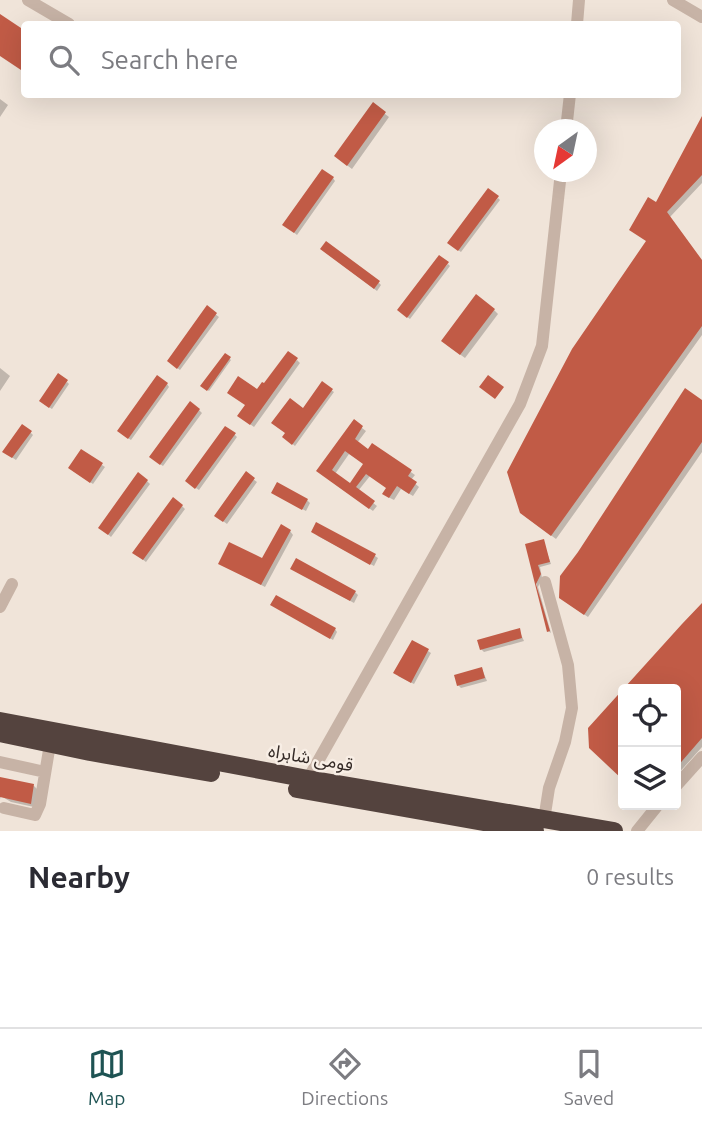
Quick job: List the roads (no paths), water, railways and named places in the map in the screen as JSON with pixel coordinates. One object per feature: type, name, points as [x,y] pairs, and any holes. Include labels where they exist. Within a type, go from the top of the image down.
[{"type":"highway","name":"قومی شاہراہ","points":[[0,721],[309,779],[539,826]]},
{"type":"highway","name":"قومی شاہراہ","points":[[0,733],[50,744],[539,826],[614,831]]},
{"type":"street","points":[[28,0],[64,21]]},
{"type":"street","points":[[577,21],[579,0]]},
{"type":"street","points":[[673,0],[702,16]]},
{"type":"street","points":[[567,119],[570,98]]},
{"type":"street","points":[[309,779],[520,404],[542,345],[560,182]]},
{"type":"street","points":[[539,826],[565,742],[572,708],[569,665],[545,582]]},
{"type":"street","points":[[0,607],[12,584]]},
{"type":"street","points":[[4,808],[35,815],[40,804],[50,744]]},
{"type":"street","points":[[681,780],[702,757]]},
{"type":"street","points":[[0,762],[46,772]]},
{"type":"street","points":[[637,831],[654,810]]}]
